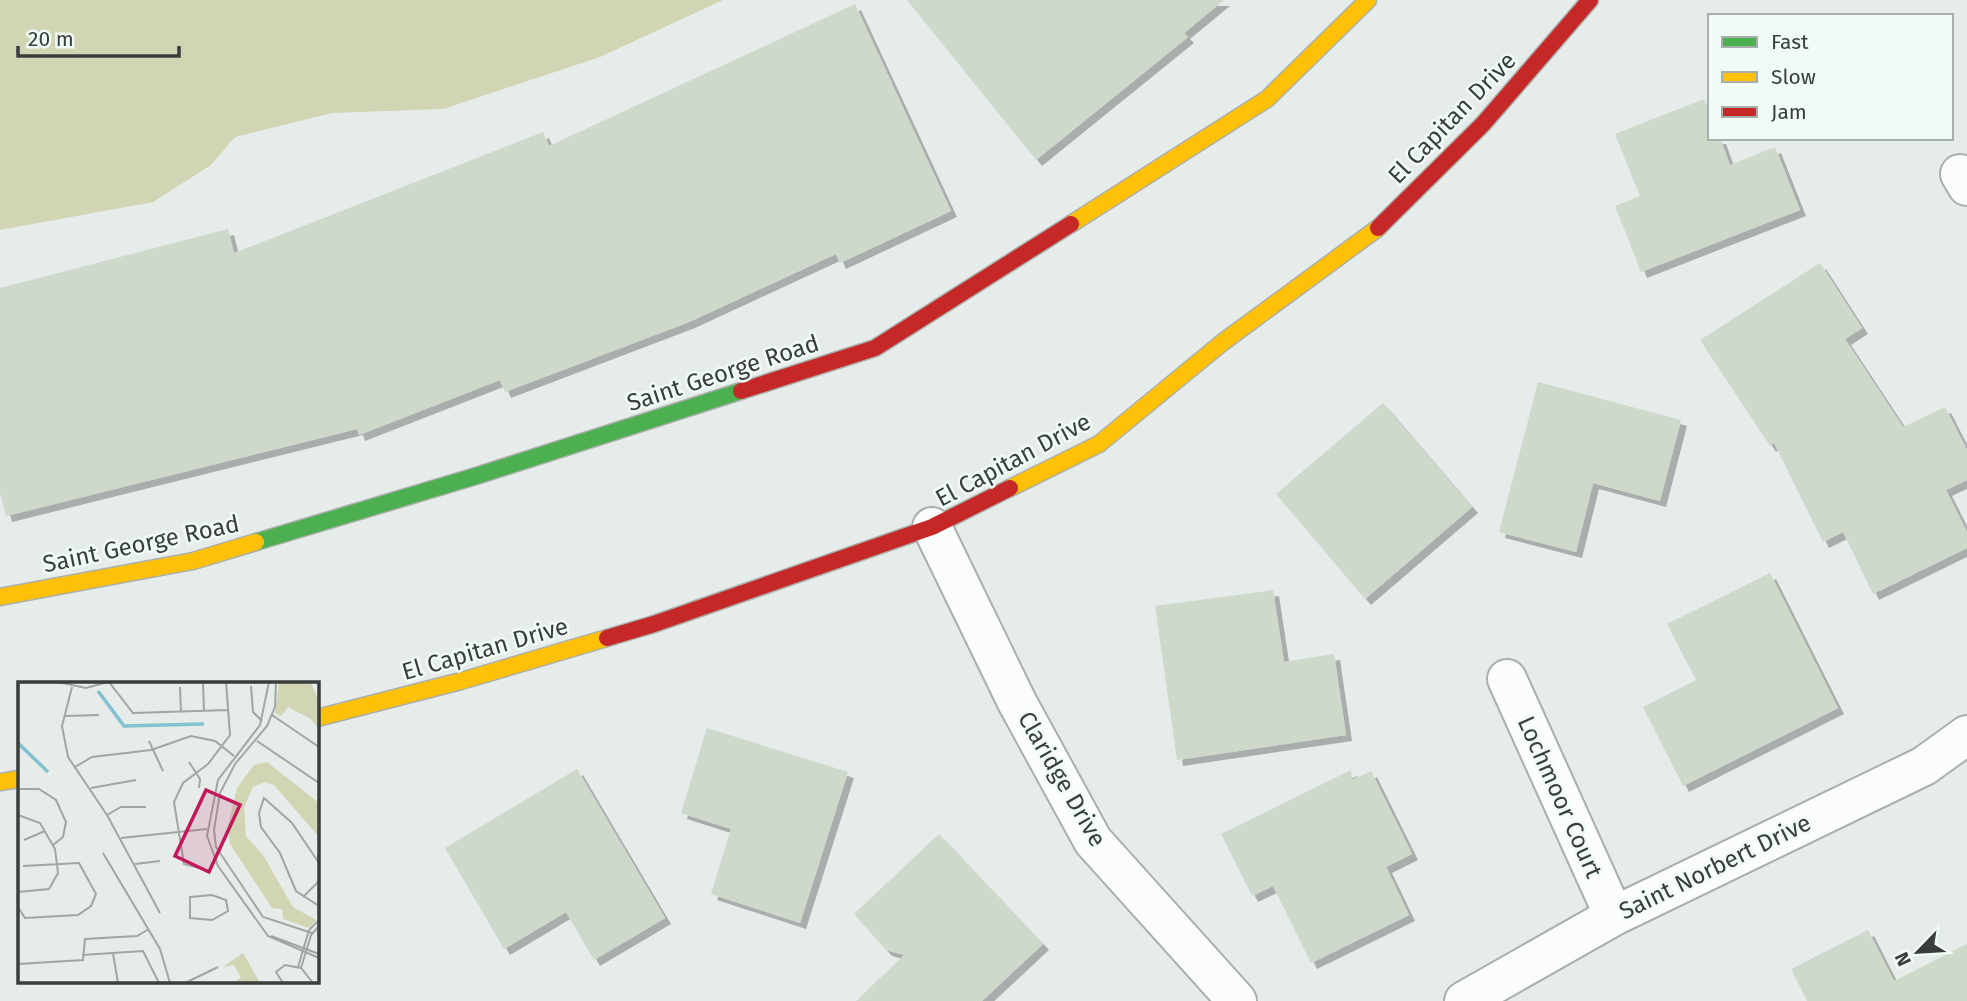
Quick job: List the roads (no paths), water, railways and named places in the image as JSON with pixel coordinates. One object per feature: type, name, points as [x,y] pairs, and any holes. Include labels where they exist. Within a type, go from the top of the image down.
[{"type":"street","name":"Saint George Road","points":[[0,597],[194,561],[476,476],[875,348],[1267,99],[1368,0]]},
{"type":"street","name":"El Capitan Drive","points":[[318,718],[461,681],[654,624],[932,527],[1099,444],[1223,342],[1370,236],[1483,124],[1590,0]]},
{"type":"street","name":"Claridge Drive","points":[[932,527],[1017,702],[1093,841],[1237,1001]]},
{"type":"street","name":"Lochmoor Court","points":[[1507,678],[1614,916]]},
{"type":"street","name":"Saint Norbert Drive","points":[[1464,1001],[1614,916],[1924,766],[1967,736]]},
{"type":"street","points":[[0,782],[18,779]]}]
